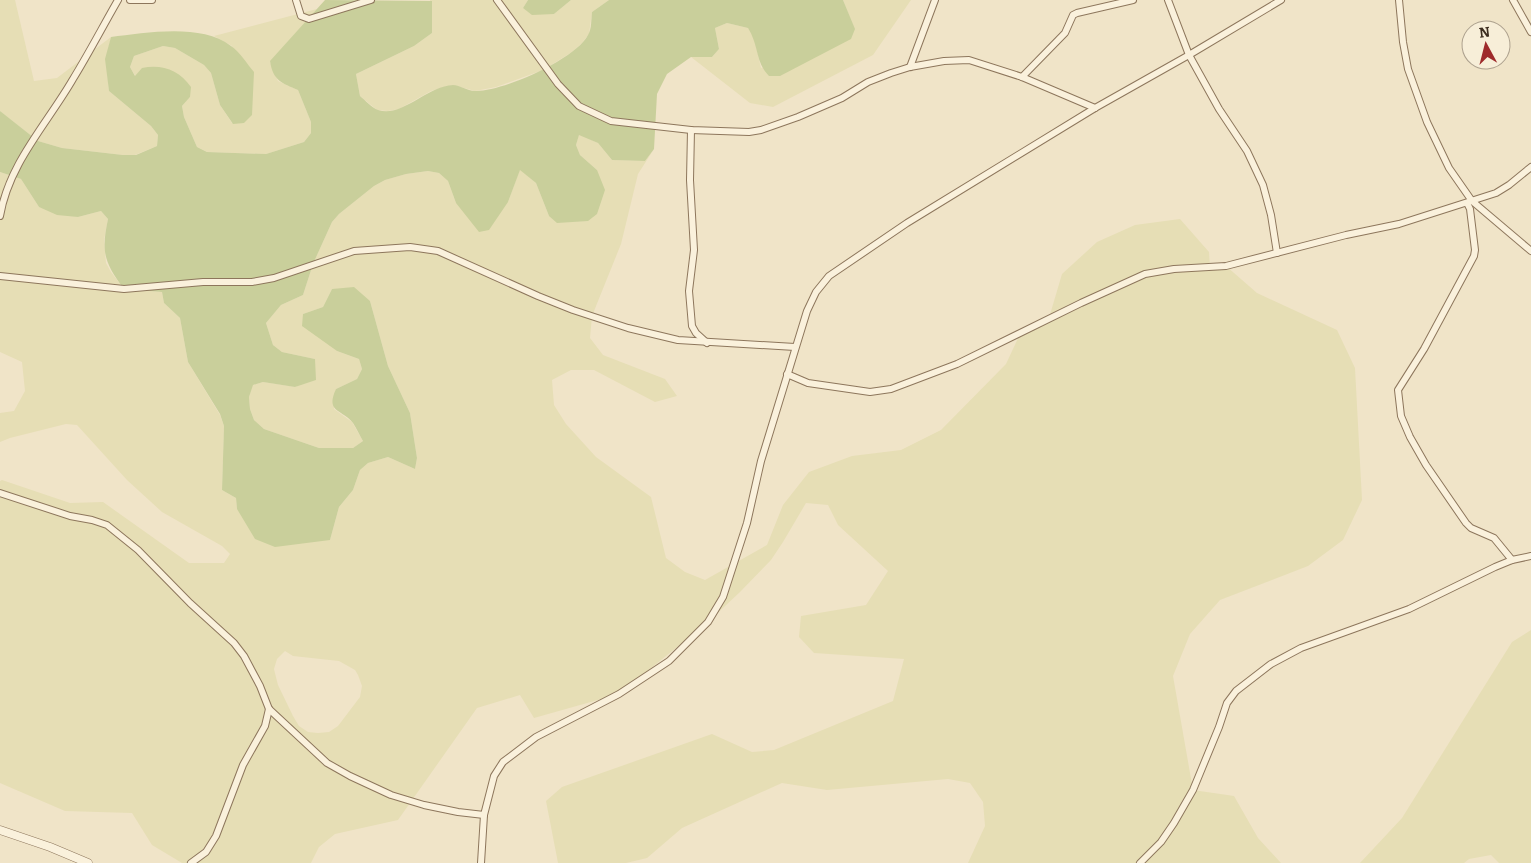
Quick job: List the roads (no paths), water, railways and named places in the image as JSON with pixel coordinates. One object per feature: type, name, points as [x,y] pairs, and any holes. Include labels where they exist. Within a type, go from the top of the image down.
[{"type":"street","points":[[0,216],[9,183],[27,148],[72,81],[118,0]]},
{"type":"street","points":[[130,0],[152,0]]},
{"type":"street","points":[[296,0],[301,16],[309,19],[371,0]]},
{"type":"street","points":[[497,0],[558,84],[579,106],[611,121],[691,130],[749,132],[762,130],[842,98],[868,82],[910,67],[944,61],[969,60],[1022,77],[1095,108]]},
{"type":"street","points":[[910,67],[935,0]]},
{"type":"street","points":[[1022,77],[1065,32],[1073,15],[1133,0]]},
{"type":"street","points":[[1168,0],[1189,55],[1219,109],[1247,151],[1260,178],[1267,198],[1277,252]]},
{"type":"street","points":[[481,863],[484,815],[494,776],[503,762],[536,737],[619,694],[669,661],[708,622],[723,597],[744,532],[761,461],[795,347],[810,304],[816,292],[829,276],[907,224],[1095,108],[1281,0]]},
{"type":"street","points":[[1399,0],[1403,42],[1413,85],[1449,168],[1470,202],[1531,251]]},
{"type":"street","points":[[1513,0],[1531,32]]},
{"type":"street","points":[[691,130],[690,180],[694,250],[689,291],[692,326],[696,333],[707,343]]},
{"type":"street","points":[[787,374],[808,383],[870,392],[891,389],[958,364],[1080,303],[1140,276],[1174,269],[1226,266],[1346,235],[1399,224],[1470,202],[1504,189],[1531,167]]},
{"type":"street","points":[[1470,202],[1475,253],[1424,349],[1398,390],[1400,416],[1426,465],[1466,523],[1471,528],[1494,538],[1512,560]]},
{"type":"street","points":[[0,276],[124,289],[203,282],[252,282],[274,278],[354,251],[410,247],[438,251],[538,296],[610,322],[678,340],[795,347]]},
{"type":"street","points":[[0,493],[70,516],[107,525],[138,550],[190,603],[234,643],[244,656],[260,686],[269,709],[327,763],[391,795],[424,805],[484,815]]},
{"type":"street","points":[[1140,863],[1150,855],[1165,836],[1193,790],[1227,703],[1236,691],[1271,664],[1301,648],[1410,609],[1494,567],[1512,560],[1531,556]]},
{"type":"street","points":[[191,863],[206,852],[216,836],[243,765],[265,726],[269,709]]},
{"type":"street","points":[[265,726],[278,716]]},
{"type":"street","points":[[0,830],[50,847],[88,863]]}]
